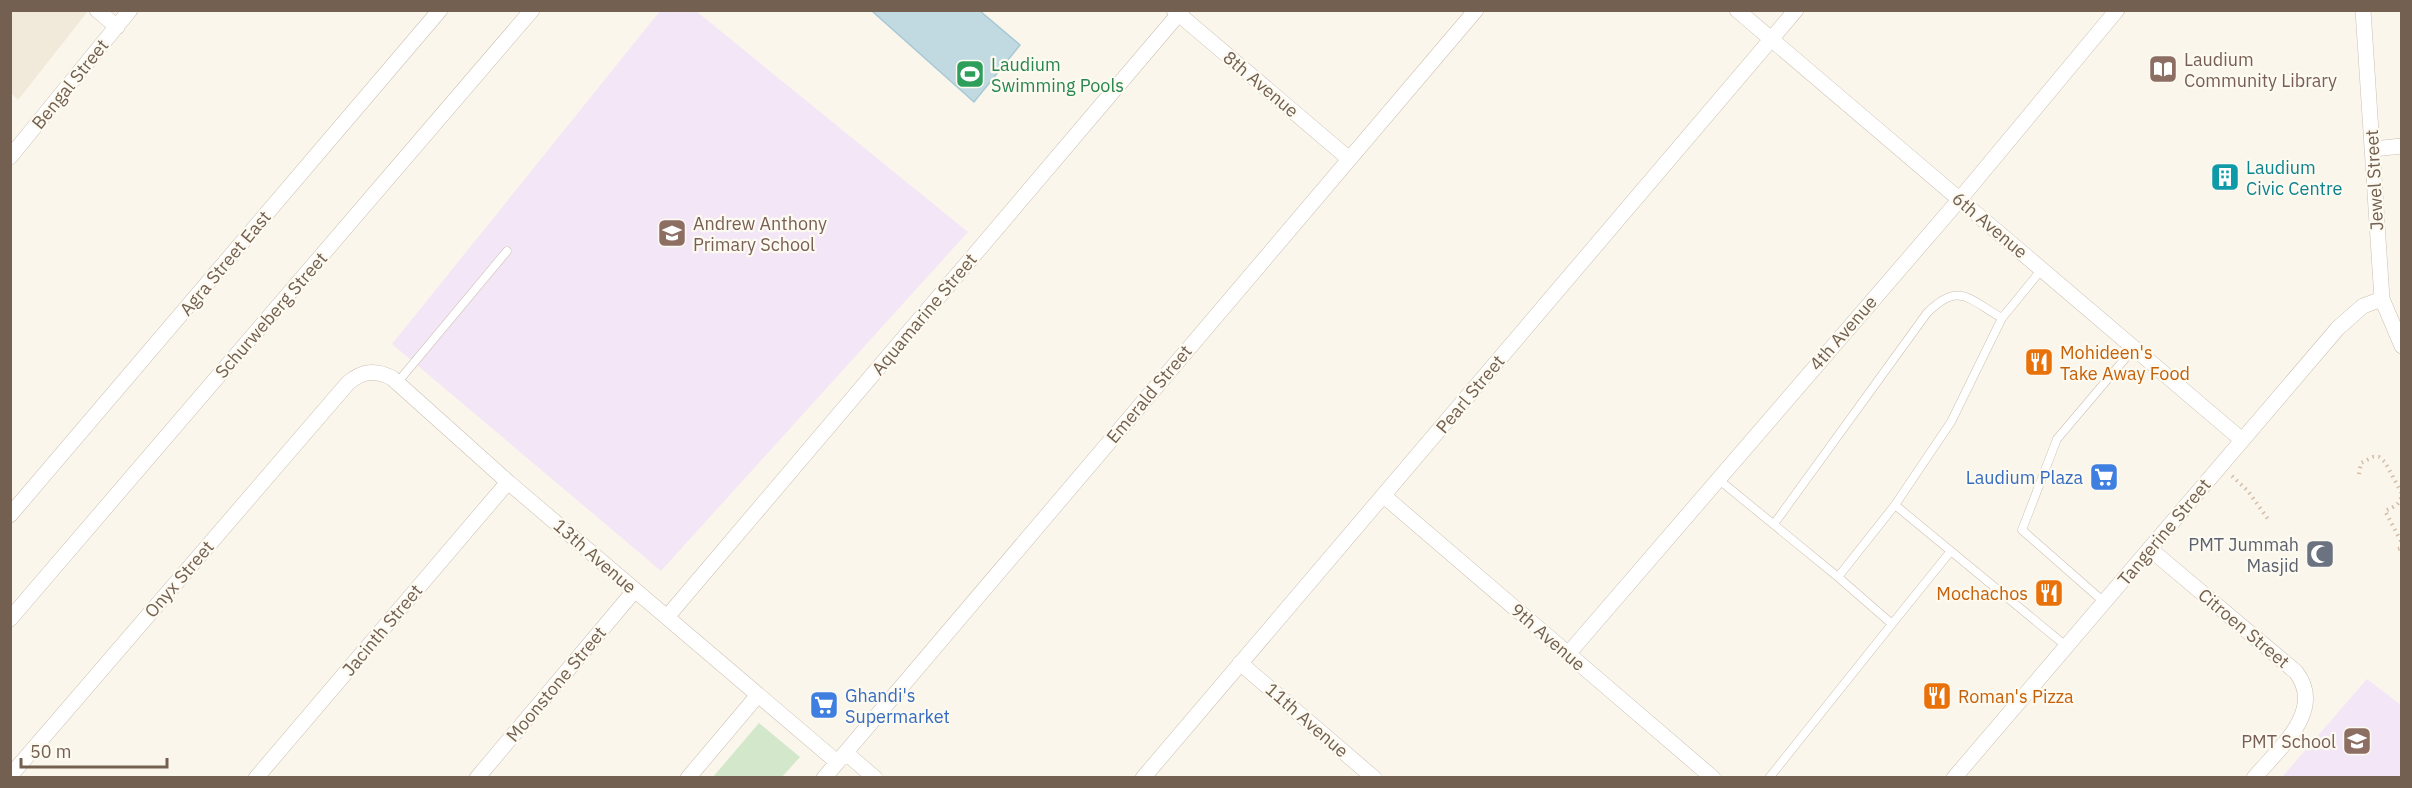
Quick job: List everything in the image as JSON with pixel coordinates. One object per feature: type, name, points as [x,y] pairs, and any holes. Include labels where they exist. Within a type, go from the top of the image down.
[{"type":"street","points":[[97,10],[117,27]]},
{"type":"street","name":"Bengal Street","points":[[10,157],[130,10]]},
{"type":"street","name":"Agra Street East","points":[[10,515],[440,10]]},
{"type":"street","name":"Schurweberg Street","points":[[10,619],[532,10]]},
{"type":"street","name":"Emerald Street","points":[[824,777],[1476,10]]},
{"type":"street","name":"6th Avenue","points":[[1737,10],[2242,440]]},
{"type":"street","name":"Pearl Street","points":[[1143,777],[1796,10]]},
{"type":"street","name":"4th Avenue","points":[[1568,654],[1717,478],[1960,199],[2116,10]]},
{"type":"street","name":"Jewel Street","points":[[2363,10],[2382,299],[2402,346]]},
{"type":"street","name":"8th Avenue","points":[[1178,12],[1348,158]]},
{"type":"street","name":"Aquamarine Street","points":[[667,617],[1178,12]]},
{"type":"street","points":[[2373,149],[2402,146]]},
{"type":"street","name":"Tangerine Street","points":[[1954,777],[2353,313],[2368,302],[2382,299]]},
{"type":"street","name":"13th Avenue","points":[[348,383],[356,376],[367,372],[381,372],[398,383],[508,482],[758,695],[842,758],[875,777]]},
{"type":"street","name":"Onyx Street","points":[[10,776],[348,383]]},
{"type":"street","name":"Jacinth Street","points":[[256,777],[508,482]]},
{"type":"street","name":"9th Avenue","points":[[1384,496],[1713,777]]},
{"type":"street","name":"Citroen Street","points":[[2150,549],[2296,672],[2304,683],[2307,703],[2303,718],[2254,777]]},
{"type":"street","name":"Moonstone Street","points":[[477,777],[635,590]]},
{"type":"street","name":"11th Avenue","points":[[1240,663],[1374,777]]},
{"type":"street","points":[[688,777],[758,695]]},
{"type":"lane","points":[[398,383],[507,251]]},
{"type":"lane","points":[[1838,577],[1895,505],[1950,422],[2002,318],[2042,269]]},
{"type":"lane","points":[[1774,524],[1927,313],[1942,298],[1963,295],[2002,318]]},
{"type":"lane","points":[[2104,602],[2022,530],[2057,438],[2134,348]]},
{"type":"lane","points":[[1717,478],[1892,624]]},
{"type":"lane","points":[[1895,505],[2066,646]]},
{"type":"lane","points":[[1769,777],[1950,552]]},
{"type":"path","points":[[2359,474],[2361,463],[2365,460],[2379,457],[2385,462],[2401,492],[2401,497],[2397,505],[2385,512],[2402,543]]},
{"type":"path","points":[[2220,466],[2248,491],[2270,522]]},
{"type":"shaded area","points":[[10,11],[88,11],[18,100],[11,93]]},
{"type":"shaded area","points":[[660,11],[696,11],[968,232],[661,571],[392,344]]},
{"type":"shaded area","name":"PMT School","points":[[2367,679],[2401,705],[2401,777],[2282,777]]},
{"type":"green space","points":[[759,723],[800,757],[782,777],[713,777]]},
{"type":"water","name":"Laudium Swimming Pools","points":[[872,11],[980,11],[1020,45],[974,102]]},
{"type":"place","name":"Laudium Community Library","points":[[2163,69]]},
{"type":"place","name":"Laudium Swimming Pools","points":[[970,74]]},
{"type":"place","name":"Laudium Civic Centre","points":[[2225,177]]},
{"type":"place","name":"Andrew Anthony Primary School","points":[[672,233]]},
{"type":"place","name":"Mohideen's Take Away Food","points":[[2039,362]]},
{"type":"place","name":"Laudium Plaza","points":[[2104,477]]},
{"type":"place","name":"PMT Jummah Masjid","points":[[2320,554]]},
{"type":"place","name":"Mochachos","points":[[2049,593]]},
{"type":"place","name":"Roman's Pizza","points":[[1937,696]]},
{"type":"place","name":"Ghandi's Supermarket","points":[[824,705]]},
{"type":"place","name":"PMT School","points":[[2357,741]]}]
